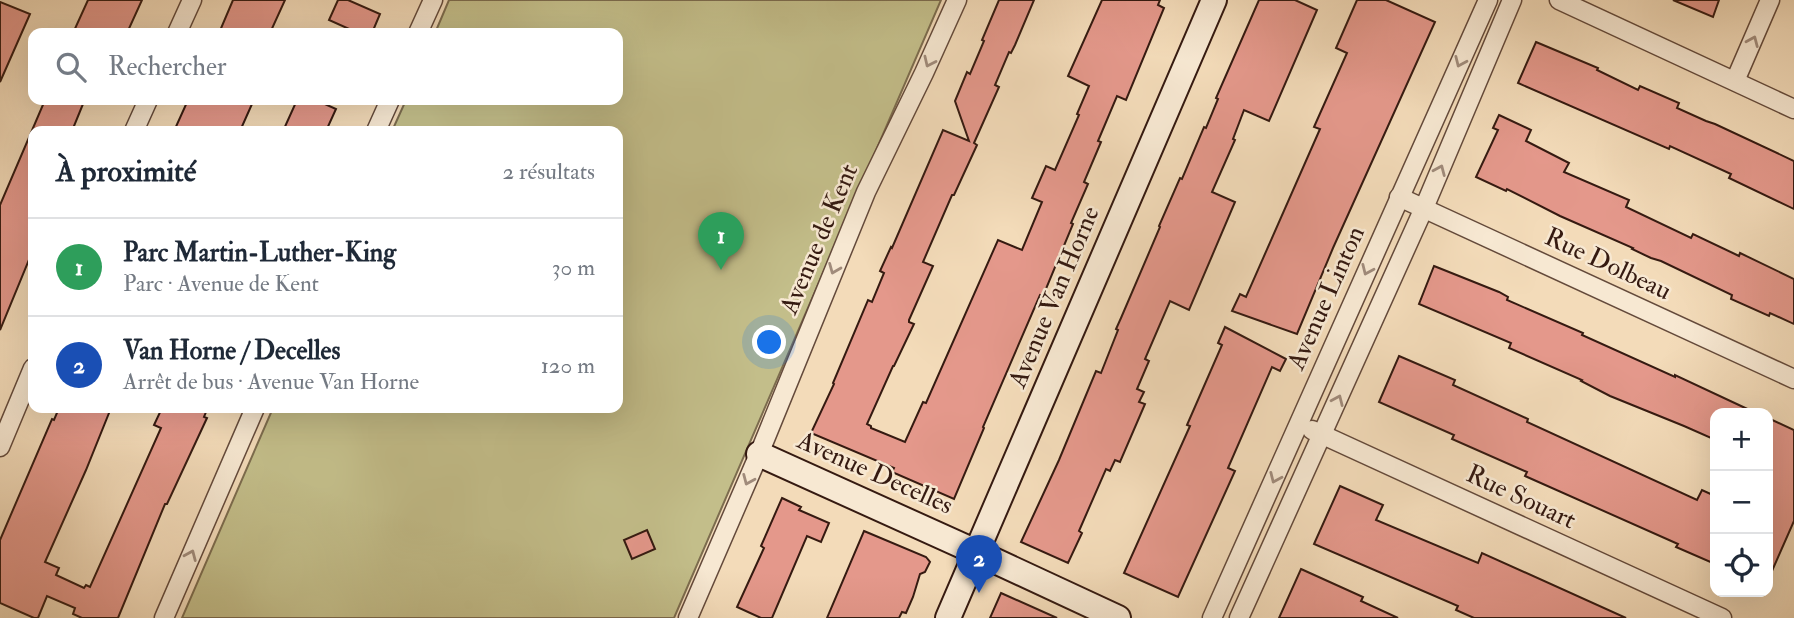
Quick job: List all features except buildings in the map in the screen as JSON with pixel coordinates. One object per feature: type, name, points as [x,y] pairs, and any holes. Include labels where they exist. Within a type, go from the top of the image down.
[{"type":"main road","name":"Avenue Van Horne","points":[[948,618],[1214,0]]},
{"type":"main road","name":"Avenue Decelles","points":[[759,454],[1118,618]]},
{"type":"street","points":[[179,28],[192,0]]},
{"type":"street","points":[[420,28],[433,0]]},
{"type":"street","name":"Avenue de Kent","points":[[688,618],[759,454],[866,192],[957,0]]},
{"type":"street","name":"Avenue Linton","points":[[1212,618],[1488,0]]},
{"type":"street","name":"Avenue Linton","points":[[1239,618],[1424,208],[1512,0]]},
{"type":"street","points":[[1559,0],[1794,109]]},
{"type":"street","points":[[1735,81],[1770,0]]},
{"type":"street","points":[[136,126],[146,105]]},
{"type":"street","points":[[378,126],[388,105]]},
{"type":"street","name":"Rue Dolbeau","points":[[1399,197],[1794,379]]},
{"type":"street","points":[[0,447],[28,380]]},
{"type":"street","points":[[164,618],[253,413]]},
{"type":"street","name":"Rue Souart","points":[[1299,424],[1722,618]]},
{"type":"shaded area","points":[[449,0],[941,0],[674,618],[182,618],[271,413],[623,413],[623,126],[394,126],[404,105],[623,105],[623,28],[437,28]]},
{"type":"place","name":"Parc Martin-Luther-King","points":[[721,270]]},
{"type":"place","name":"Van Horne / Decelles","points":[[979,593]]}]
